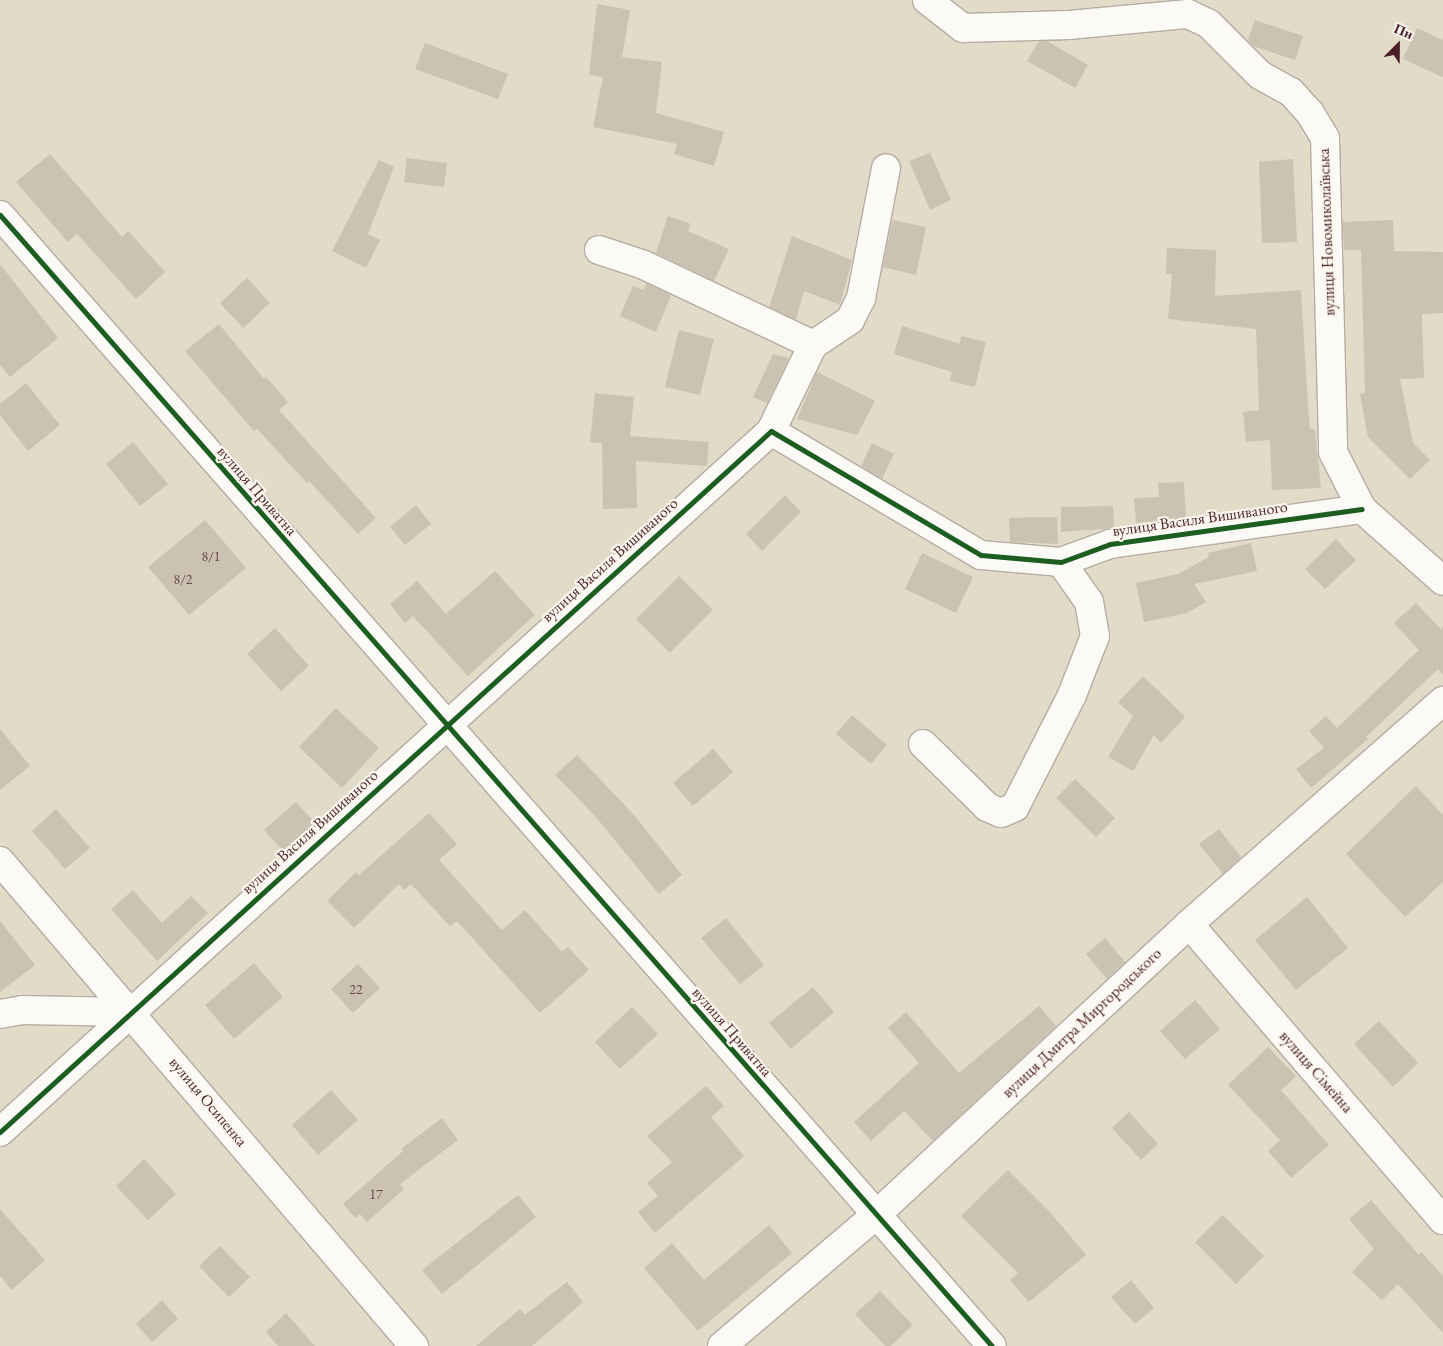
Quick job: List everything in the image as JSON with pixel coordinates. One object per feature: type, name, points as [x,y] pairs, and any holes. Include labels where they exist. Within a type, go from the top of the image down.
[{"type":"street","name":"вулиця Новомиколаївська","points":[[927,0],[963,28],[1069,24],[1188,14],[1209,24],[1260,76],[1291,92],[1310,112],[1325,138],[1334,452],[1362,509]]},
{"type":"street","points":[[771,431],[813,345],[850,320],[861,298],[886,168]]},
{"type":"street","name":"вулиця Приватна","points":[[0,215],[445,726],[992,1346]]},
{"type":"street","points":[[599,250],[644,265],[813,345]]},
{"type":"street","name":"вулиця Василя Вишиваного","points":[[0,1132],[771,431],[980,555],[1061,562],[1110,544],[1362,509]]},
{"type":"street","points":[[1362,509],[1443,581]]},
{"type":"street","points":[[923,744],[987,807],[1001,813],[1015,807],[1072,695],[1095,636],[1089,602],[1061,562]]},
{"type":"street","name":"вулиця Дмитра Миргородського","points":[[722,1346],[876,1215],[1189,924],[1443,701]]},
{"type":"street","name":"вулиця Осипенка","points":[[0,860],[132,1012],[414,1346]]},
{"type":"street","name":"вулиця Сімейна","points":[[1189,924],[1443,1220]]},
{"type":"street","points":[[0,1014],[22,1010],[132,1012]]},
{"type":"building","points":[[597,4],[630,10],[622,57],[662,62],[656,113],[724,132],[714,166],[674,154],[677,144],[593,127],[603,77],[589,75]]},
{"type":"building","points":[[1255,20],[1303,36],[1295,60],[1253,46],[1248,40]]},
{"type":"building","points":[[1417,28],[1443,40],[1443,77],[1403,59]]},
{"type":"building","points":[[1039,41],[1047,41],[1088,65],[1075,88],[1027,61]]},
{"type":"building","points":[[425,43],[508,74],[498,99],[415,69]]},
{"type":"building","points":[[930,153],[951,200],[930,210],[909,161]]},
{"type":"building","points":[[50,154],[122,237],[128,231],[165,272],[136,299],[77,234],[68,242],[16,182]]},
{"type":"building","points":[[407,158],[447,163],[444,187],[404,182]]},
{"type":"building","points":[[1293,159],[1297,242],[1262,243],[1259,162]]},
{"type":"building","points":[[379,160],[394,167],[368,234],[380,240],[366,268],[332,251]]},
{"type":"building","points":[[668,216],[691,224],[688,231],[729,249],[714,281],[656,253]]},
{"type":"building","points":[[892,220],[926,227],[916,275],[883,267]]},
{"type":"building","points":[[1393,220],[1394,251],[1443,252],[1443,313],[1422,314],[1424,378],[1400,379],[1413,443],[1430,460],[1410,479],[1368,437],[1360,394],[1365,393],[1361,250],[1344,250],[1343,222]]},
{"type":"building","points":[[792,236],[852,260],[840,305],[804,291],[796,320],[769,307]]},
{"type":"building","points":[[1167,248],[1216,250],[1215,296],[1301,290],[1310,429],[1315,429],[1321,488],[1272,490],[1270,440],[1246,442],[1243,412],[1259,410],[1256,329],[1168,319],[1172,274],[1166,274]]},
{"type":"building","points":[[0,264],[58,338],[10,377],[0,365]]},
{"type":"building","points":[[247,278],[270,303],[243,328],[220,303]]},
{"type":"building","points":[[646,283],[671,295],[656,332],[620,316],[633,286],[644,290]]},
{"type":"building","points":[[219,324],[264,379],[266,377],[288,402],[279,410],[376,518],[358,534],[257,429],[254,431],[185,351]]},
{"type":"building","points":[[902,326],[960,344],[961,336],[986,342],[975,387],[950,381],[952,372],[894,354]]},
{"type":"building","points":[[679,330],[714,339],[700,395],[665,387]]},
{"type":"building","points":[[773,354],[789,358],[767,403],[753,397]]},
{"type":"building","points":[[817,372],[875,401],[857,435],[797,419]]},
{"type":"building","points":[[26,383],[60,425],[28,451],[0,415],[0,404]]},
{"type":"building","points":[[595,393],[634,397],[630,436],[709,442],[707,466],[636,461],[637,508],[603,509],[602,443],[590,442]]},
{"type":"building","points":[[133,442],[168,484],[140,506],[106,464]]},
{"type":"building","points":[[872,443],[894,454],[882,479],[861,466]]},
{"type":"building","points":[[1184,482],[1186,518],[1136,523],[1134,498],[1159,497],[1158,483]]},
{"type":"building","points":[[785,495],[801,512],[762,551],[746,534]]},
{"type":"building","points":[[416,505],[431,524],[405,545],[390,527]]},
{"type":"building","points":[[1113,506],[1114,528],[1061,532],[1061,507]]},
{"type":"building","points":[[1057,517],[1058,544],[1010,542],[1009,518]]},
{"type":"building","points":[[205,520],[246,568],[189,615],[148,567]]},
{"type":"building","points":[[1336,539],[1356,560],[1325,589],[1305,569]]},
{"type":"building","points":[[1251,543],[1257,571],[1194,584],[1206,602],[1187,613],[1144,622],[1136,583],[1178,574],[1209,557],[1208,553]]},
{"type":"building","points":[[922,553],[973,577],[956,613],[905,589]]},
{"type":"building","points":[[495,571],[535,615],[468,676],[413,616],[405,623],[390,604],[417,581],[446,614]]},
{"type":"building","points":[[679,576],[713,610],[670,653],[636,619]]},
{"type":"building","points":[[1416,603],[1441,629],[1443,626],[1443,675],[1438,669],[1366,737],[1368,739],[1311,788],[1296,769],[1324,748],[1309,731],[1326,716],[1337,728],[1419,650],[1394,623]]},
{"type":"building","points":[[275,628],[309,666],[281,691],[247,654]]},
{"type":"building","points":[[1143,676],[1185,717],[1161,743],[1154,735],[1133,771],[1108,757],[1133,716],[1118,702]]},
{"type":"building","points":[[336,708],[379,748],[342,788],[299,747]]},
{"type":"building","points":[[852,715],[887,745],[871,764],[836,734]]},
{"type":"building","points":[[0,729],[30,766],[0,790]]},
{"type":"building","points":[[713,749],[733,772],[693,806],[673,783]]},
{"type":"building","points":[[577,755],[634,815],[682,875],[659,894],[595,816],[555,775]]},
{"type":"building","points":[[1075,779],[1115,818],[1096,837],[1056,798]]},
{"type":"building","points":[[1416,786],[1443,815],[1443,882],[1405,917],[1346,854]]},
{"type":"building","points":[[296,802],[315,823],[283,851],[264,830]]},
{"type":"building","points":[[56,809],[90,848],[65,869],[32,831]]},
{"type":"building","points":[[429,813],[457,844],[439,860],[502,930],[525,910],[562,952],[568,947],[589,970],[540,1013],[457,921],[450,926],[411,884],[404,890],[399,884],[354,928],[327,901],[356,872],[359,875]]},
{"type":"building","points":[[1219,829],[1241,857],[1223,874],[1199,844]]},
{"type":"building","points":[[133,890],[162,923],[191,896],[208,913],[157,961],[111,909]]},
{"type":"building","points":[[1307,897],[1348,948],[1296,990],[1255,940]]},
{"type":"building","points":[[726,918],[764,965],[740,984],[701,938]]},
{"type":"building","points":[[0,921],[35,965],[0,992]]},
{"type":"building","points":[[1105,938],[1125,962],[1107,979],[1086,954]]},
{"type":"building","points":[[254,963],[283,997],[234,1039],[205,1005]]},
{"type":"building","points":[[358,964],[380,988],[353,1013],[331,989]]},
{"type":"building","points":[[813,987],[834,1012],[791,1049],[769,1023]]},
{"type":"building","points":[[1195,1000],[1220,1029],[1185,1059],[1160,1031]]},
{"type":"building","points":[[1039,1006],[1056,1026],[933,1141],[904,1111],[871,1141],[854,1122],[919,1063],[888,1028],[906,1012],[959,1073]]},
{"type":"building","points":[[632,1007],[658,1034],[620,1069],[595,1042]]},
{"type":"building","points":[[1379,1021],[1418,1063],[1393,1087],[1354,1044]]},
{"type":"building","points":[[1268,1047],[1296,1076],[1281,1090],[1329,1145],[1291,1178],[1268,1151],[1280,1140],[1228,1085]]},
{"type":"building","points":[[706,1086],[724,1106],[711,1117],[744,1156],[655,1233],[638,1212],[658,1196],[647,1183],[672,1162],[647,1136]]},
{"type":"building","points":[[331,1090],[358,1120],[318,1155],[292,1125]]},
{"type":"building","points":[[1129,1112],[1158,1144],[1141,1160],[1112,1128]]},
{"type":"building","points":[[442,1118],[458,1140],[400,1184],[404,1189],[367,1222],[360,1214],[355,1218],[343,1204],[403,1151],[401,1149]]},
{"type":"building","points":[[144,1159],[176,1194],[148,1220],[116,1186]]},
{"type":"building","points":[[1008,1170],[1049,1211],[1086,1255],[1029,1302],[1010,1280],[1018,1273],[961,1216]]},
{"type":"building","points":[[518,1195],[536,1217],[442,1294],[422,1270]]},
{"type":"building","points":[[1371,1200],[1419,1255],[1421,1252],[1443,1276],[1443,1333],[1398,1284],[1382,1300],[1352,1272],[1374,1249],[1349,1219]]},
{"type":"building","points":[[0,1209],[45,1260],[12,1290],[0,1276]]},
{"type":"building","points":[[1223,1215],[1264,1256],[1236,1284],[1195,1242]]},
{"type":"building","points":[[769,1225],[792,1253],[698,1331],[644,1268],[672,1243],[704,1280]]},
{"type":"building","points":[[220,1246],[250,1277],[229,1297],[199,1266]]},
{"type":"building","points":[[1131,1280],[1154,1308],[1135,1324],[1111,1297]]},
{"type":"building","points":[[567,1282],[583,1302],[532,1346],[476,1346],[520,1309],[525,1315]]},
{"type":"building","points":[[880,1291],[913,1325],[891,1346],[885,1346],[855,1314]]},
{"type":"building","points":[[162,1300],[178,1319],[152,1342],[136,1324]]},
{"type":"building","points":[[286,1313],[315,1346],[278,1346],[266,1332]]},
{"type":"cycle path","points":[[0,215],[992,1346]]},
{"type":"cycle path","points":[[0,1132],[771,431],[981,555],[1061,562],[1110,544],[1362,509]]}]
